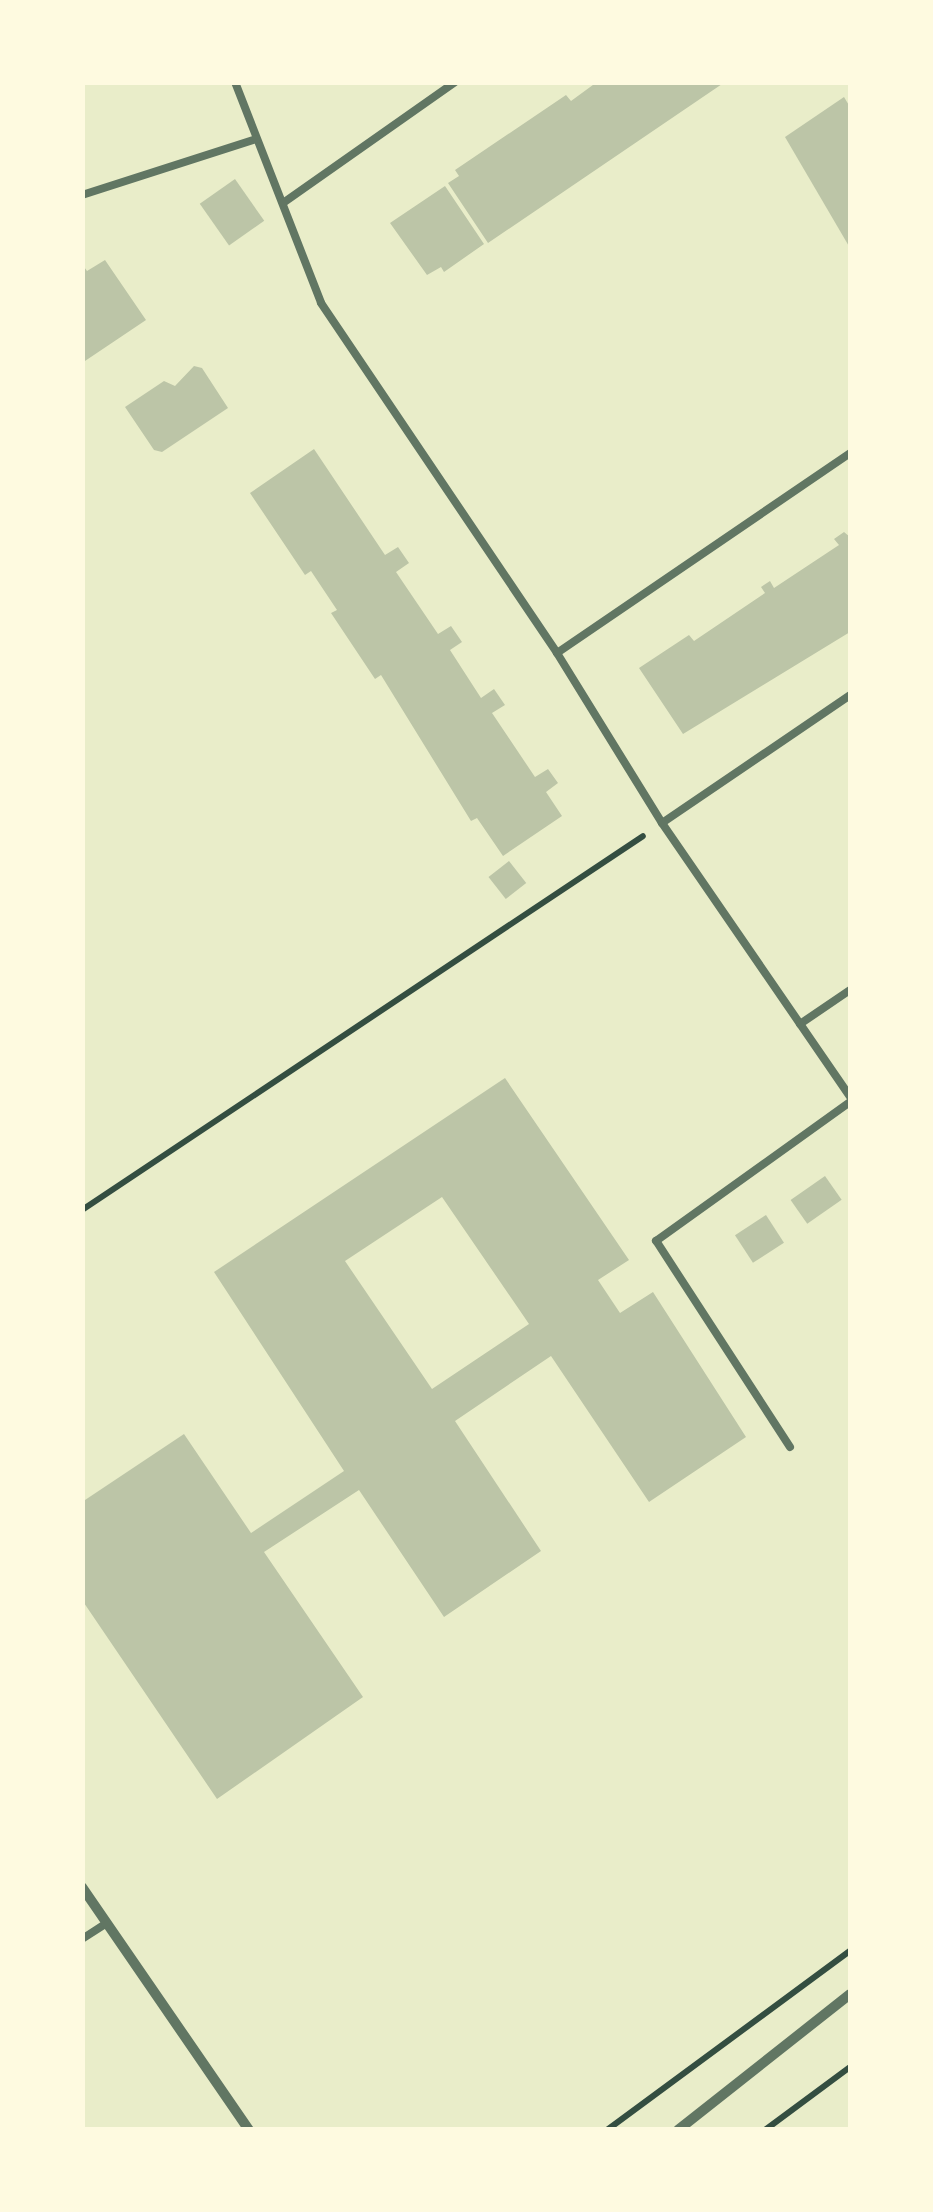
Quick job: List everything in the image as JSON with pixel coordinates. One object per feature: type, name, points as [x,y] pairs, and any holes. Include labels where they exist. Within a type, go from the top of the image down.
[{"type":"street","points":[[82,1887],[249,2130]]},
{"type":"street","points":[[678,2130],[850,1994]]},
{"type":"lane","points":[[235,82],[321,302],[557,653],[662,823],[850,1099],[656,1241],[790,1448]]},
{"type":"lane","points":[[283,204],[455,82]]},
{"type":"lane","points":[[82,195],[256,139]]},
{"type":"lane","points":[[557,653],[850,453]]},
{"type":"lane","points":[[662,823],[850,696]]},
{"type":"lane","points":[[800,1024],[850,990]]},
{"type":"lane","points":[[82,1939],[105,1924]]},
{"type":"path","points":[[82,1210],[662,823]]},
{"type":"path","points":[[607,2130],[850,1950]]},
{"type":"path","points":[[765,2130],[850,2066]]},
{"type":"building","points":[[597,82],[725,82],[488,243],[448,183],[459,176],[455,170],[566,95],[571,101]]},
{"type":"building","points":[[844,97],[850,107],[850,248],[785,137]]},
{"type":"building","points":[[235,179],[264,221],[229,245],[200,204]]},
{"type":"building","points":[[445,186],[484,244],[444,272],[441,267],[427,275],[390,223]]},
{"type":"building","points":[[105,260],[146,320],[82,363],[82,264],[87,271]]},
{"type":"building","points":[[194,366],[202,368],[228,408],[162,452],[154,450],[125,407],[164,381],[175,386]]},
{"type":"building","points":[[314,449],[385,555],[398,547],[409,563],[396,572],[438,634],[451,626],[462,642],[450,650],[481,698],[494,689],[505,705],[492,713],[535,777],[548,769],[558,783],[546,792],[562,816],[503,856],[477,818],[471,821],[381,675],[375,679],[331,613],[337,610],[311,571],[305,575],[250,493]]},
{"type":"building","points":[[844,532],[850,537],[850,632],[683,734],[639,668],[689,635],[694,641],[765,593],[761,587],[770,581],[774,588],[839,545],[834,539]]},
{"type":"building","points":[[509,861],[526,883],[506,899],[489,877]]},
{"type":"building","points":[[505,1078],[629,1260],[598,1280],[620,1313],[653,1292],[746,1437],[649,1502],[551,1356],[455,1421],[541,1551],[444,1617],[359,1490],[264,1552],[363,1697],[217,1799],[82,1600],[82,1502],[184,1434],[251,1533],[344,1471],[214,1272]],"holes":[[[442,1197],[529,1324],[432,1389],[345,1261]]]},
{"type":"building","points":[[825,1176],[842,1200],[807,1224],[791,1200]]},
{"type":"building","points":[[766,1215],[784,1243],[753,1263],[735,1235]]}]
